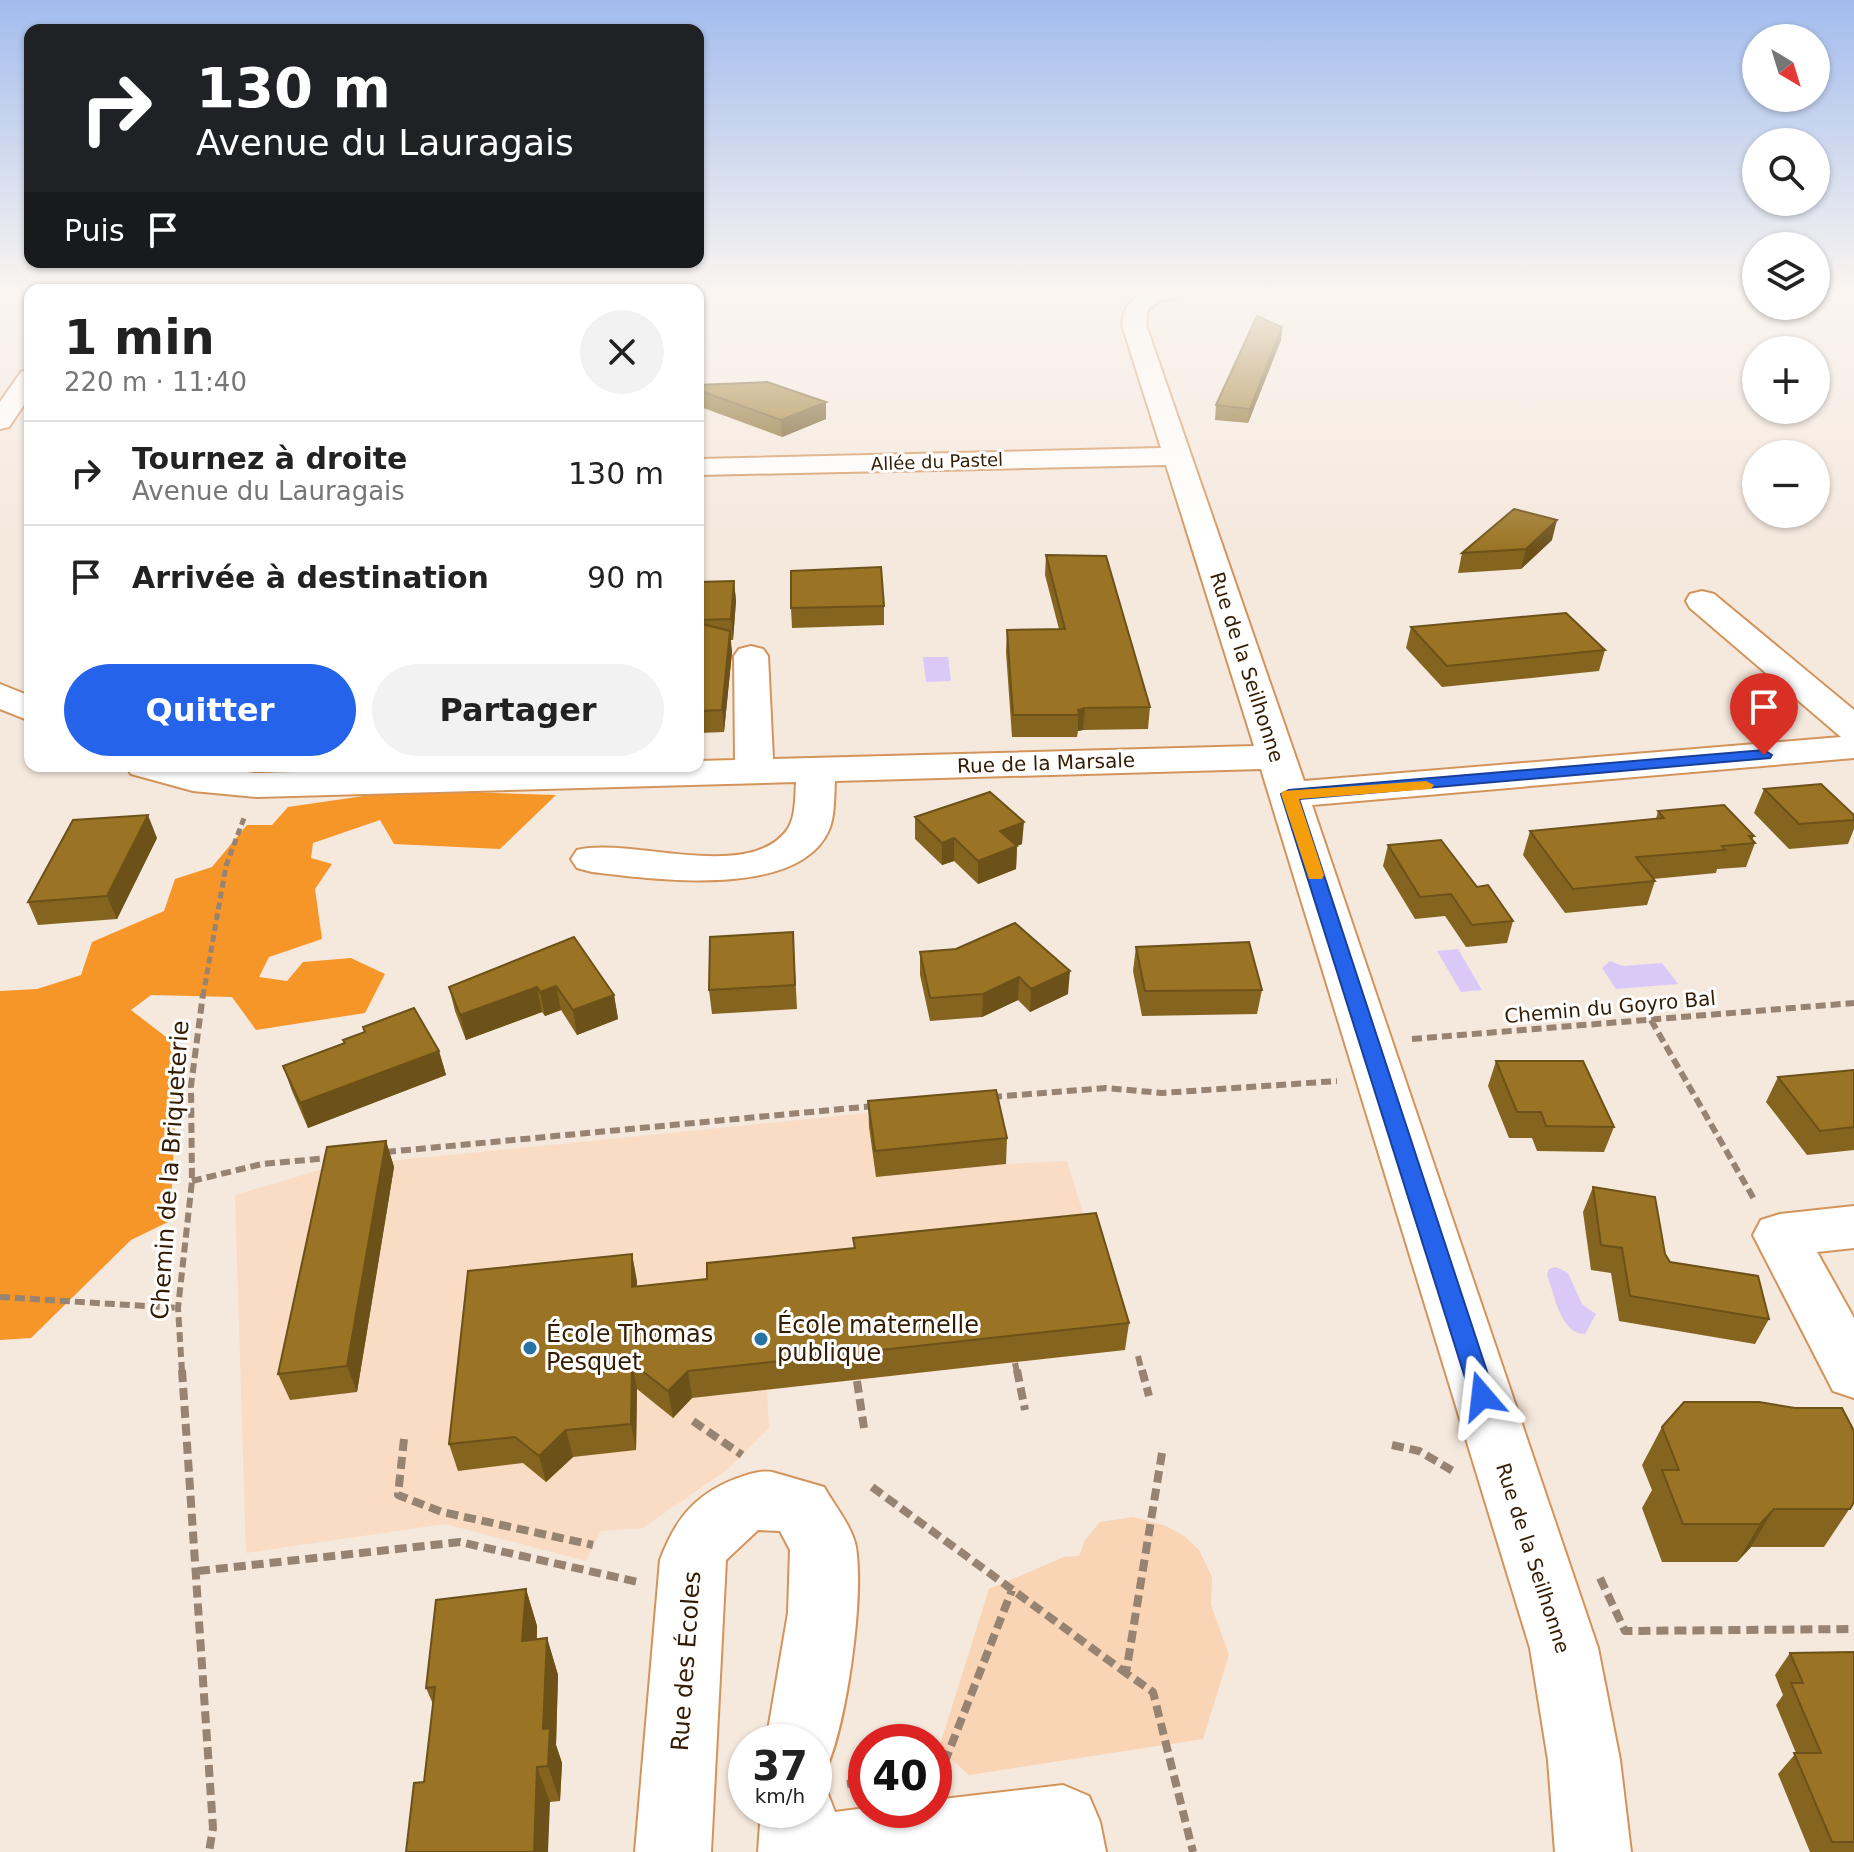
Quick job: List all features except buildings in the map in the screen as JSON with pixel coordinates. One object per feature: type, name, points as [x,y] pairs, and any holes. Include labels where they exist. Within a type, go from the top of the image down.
[{"type":"street","points":[[0,421],[20,377]]},
{"type":"street","name":"Rue de la Seilhonne","points":[[1152,377],[1564,1648],[1584,1760],[1593,1852]]},
{"type":"street","name":"Allée du Pastel","points":[[704,467],[1176,456]]},
{"type":"street","points":[[1702,601],[1854,729]]},
{"type":"street","points":[[751,656],[754,771]]},
{"type":"street","points":[[0,695],[24,707]]},
{"type":"street","name":"Rue de la Marsale","points":[[704,771],[1283,776],[1373,790],[1854,747]]},
{"type":"street","points":[[592,859],[687,868],[734,865],[771,857],[805,837],[813,814],[816,770]]},
{"type":"street","name":"Rue de la Marsale","points":[[167,772],[193,779],[257,785],[414,774],[641,772]]},
{"type":"street","points":[[1854,1227],[1780,1235],[1854,1373]]},
{"type":"street","name":"Rue des Écoles","points":[[673,1852],[690,1594],[697,1543],[714,1525],[763,1500],[801,1508],[823,1546],[822,1613],[805,1724]]},
{"type":"street","points":[[952,1794],[1063,1822],[1068,1852]]},
{"type":"street","points":[[796,1852],[797,1828]]},
{"type":"street","points":[[815,1852],[866,1828]]},
{"type":"path","name":"Chemin de la Briqueterie","points":[[209,1852],[213,1828],[178,1308],[192,1181],[191,1086],[206,969],[226,866],[257,785]]},
{"type":"path","name":"Chemin du Goyro Bal","points":[[983,1098],[1106,1088],[1162,1093],[1296,1081],[1374,1061],[1651,1020],[1854,1003]]},
{"type":"path","points":[[1651,1020],[1741,1180],[1780,1235]]},
{"type":"path","points":[[375,1154],[890,1105]]},
{"type":"path","points":[[192,1181],[262,1164],[344,1157]]},
{"type":"path","points":[[0,1297],[178,1308]]},
{"type":"path","points":[[1138,1356],[1149,1396]]},
{"type":"path","points":[[1015,1363],[1025,1410]]},
{"type":"path","points":[[857,1381],[864,1428]]},
{"type":"path","points":[[404,1439],[398,1495],[442,1512],[593,1545]]},
{"type":"path","points":[[1392,1445],[1419,1451],[1446,1465],[1462,1479]]},
{"type":"path","points":[[1126,1673],[1162,1453]]},
{"type":"path","points":[[872,1487],[1153,1692],[1193,1852]]},
{"type":"path","points":[[198,1571],[460,1542],[690,1594]]},
{"type":"path","points":[[1592,1562],[1625,1631],[1854,1629]]},
{"type":"path","points":[[952,1763],[1012,1590]]},
{"type":"shaded area","points":[[923,657],[948,657],[951,681],[926,682]]},
{"type":"shaded area","points":[[405,790],[556,795],[500,849],[394,844],[380,820],[313,843],[311,858],[332,864],[315,889],[322,939],[269,957],[259,977],[287,981],[303,962],[351,958],[385,974],[365,1013],[256,1030],[232,997],[151,995],[131,1010],[179,1047],[170,1221],[131,1240],[31,1338],[0,1340],[0,991],[37,989],[81,975],[92,942],[164,911],[175,879],[212,867],[247,825],[272,825],[288,807]]},
{"type":"shaded area","points":[[1458,949],[1482,990],[1461,992],[1437,951]]},
{"type":"shaded area","points":[[1610,961],[1623,966],[1662,963],[1678,984],[1616,989],[1602,968]]},
{"type":"shaded area","points":[[868,1113],[868,1120],[1001,1144],[1006,1164],[1067,1161],[1125,1350],[767,1390],[769,1428],[728,1469],[643,1528],[601,1531],[586,1561],[445,1524],[246,1553],[235,1195],[330,1167]]},
{"type":"shaded area","points":[[1556,1267],[1568,1273],[1582,1304],[1596,1314],[1585,1334],[1570,1328],[1560,1312],[1547,1275],[1549,1269]]},
{"type":"shaded area","points":[[1133,1517],[1166,1526],[1184,1536],[1199,1550],[1212,1577],[1211,1605],[1229,1655],[1203,1739],[969,1775],[952,1760],[952,1724],[947,1724],[989,1589],[1064,1557],[1079,1556],[1085,1540],[1100,1522]]},
{"type":"slow traffic","points":[[1315,875],[1289,794],[1426,785]]},
{"type":"place","name":"École maternelle publique","points":[[761,1339]]},
{"type":"place","name":"École Thomas Pesquet","points":[[530,1348]]},
{"type":"route","points":[[1482,1396],[1289,794],[1373,790],[1764,755]]}]
